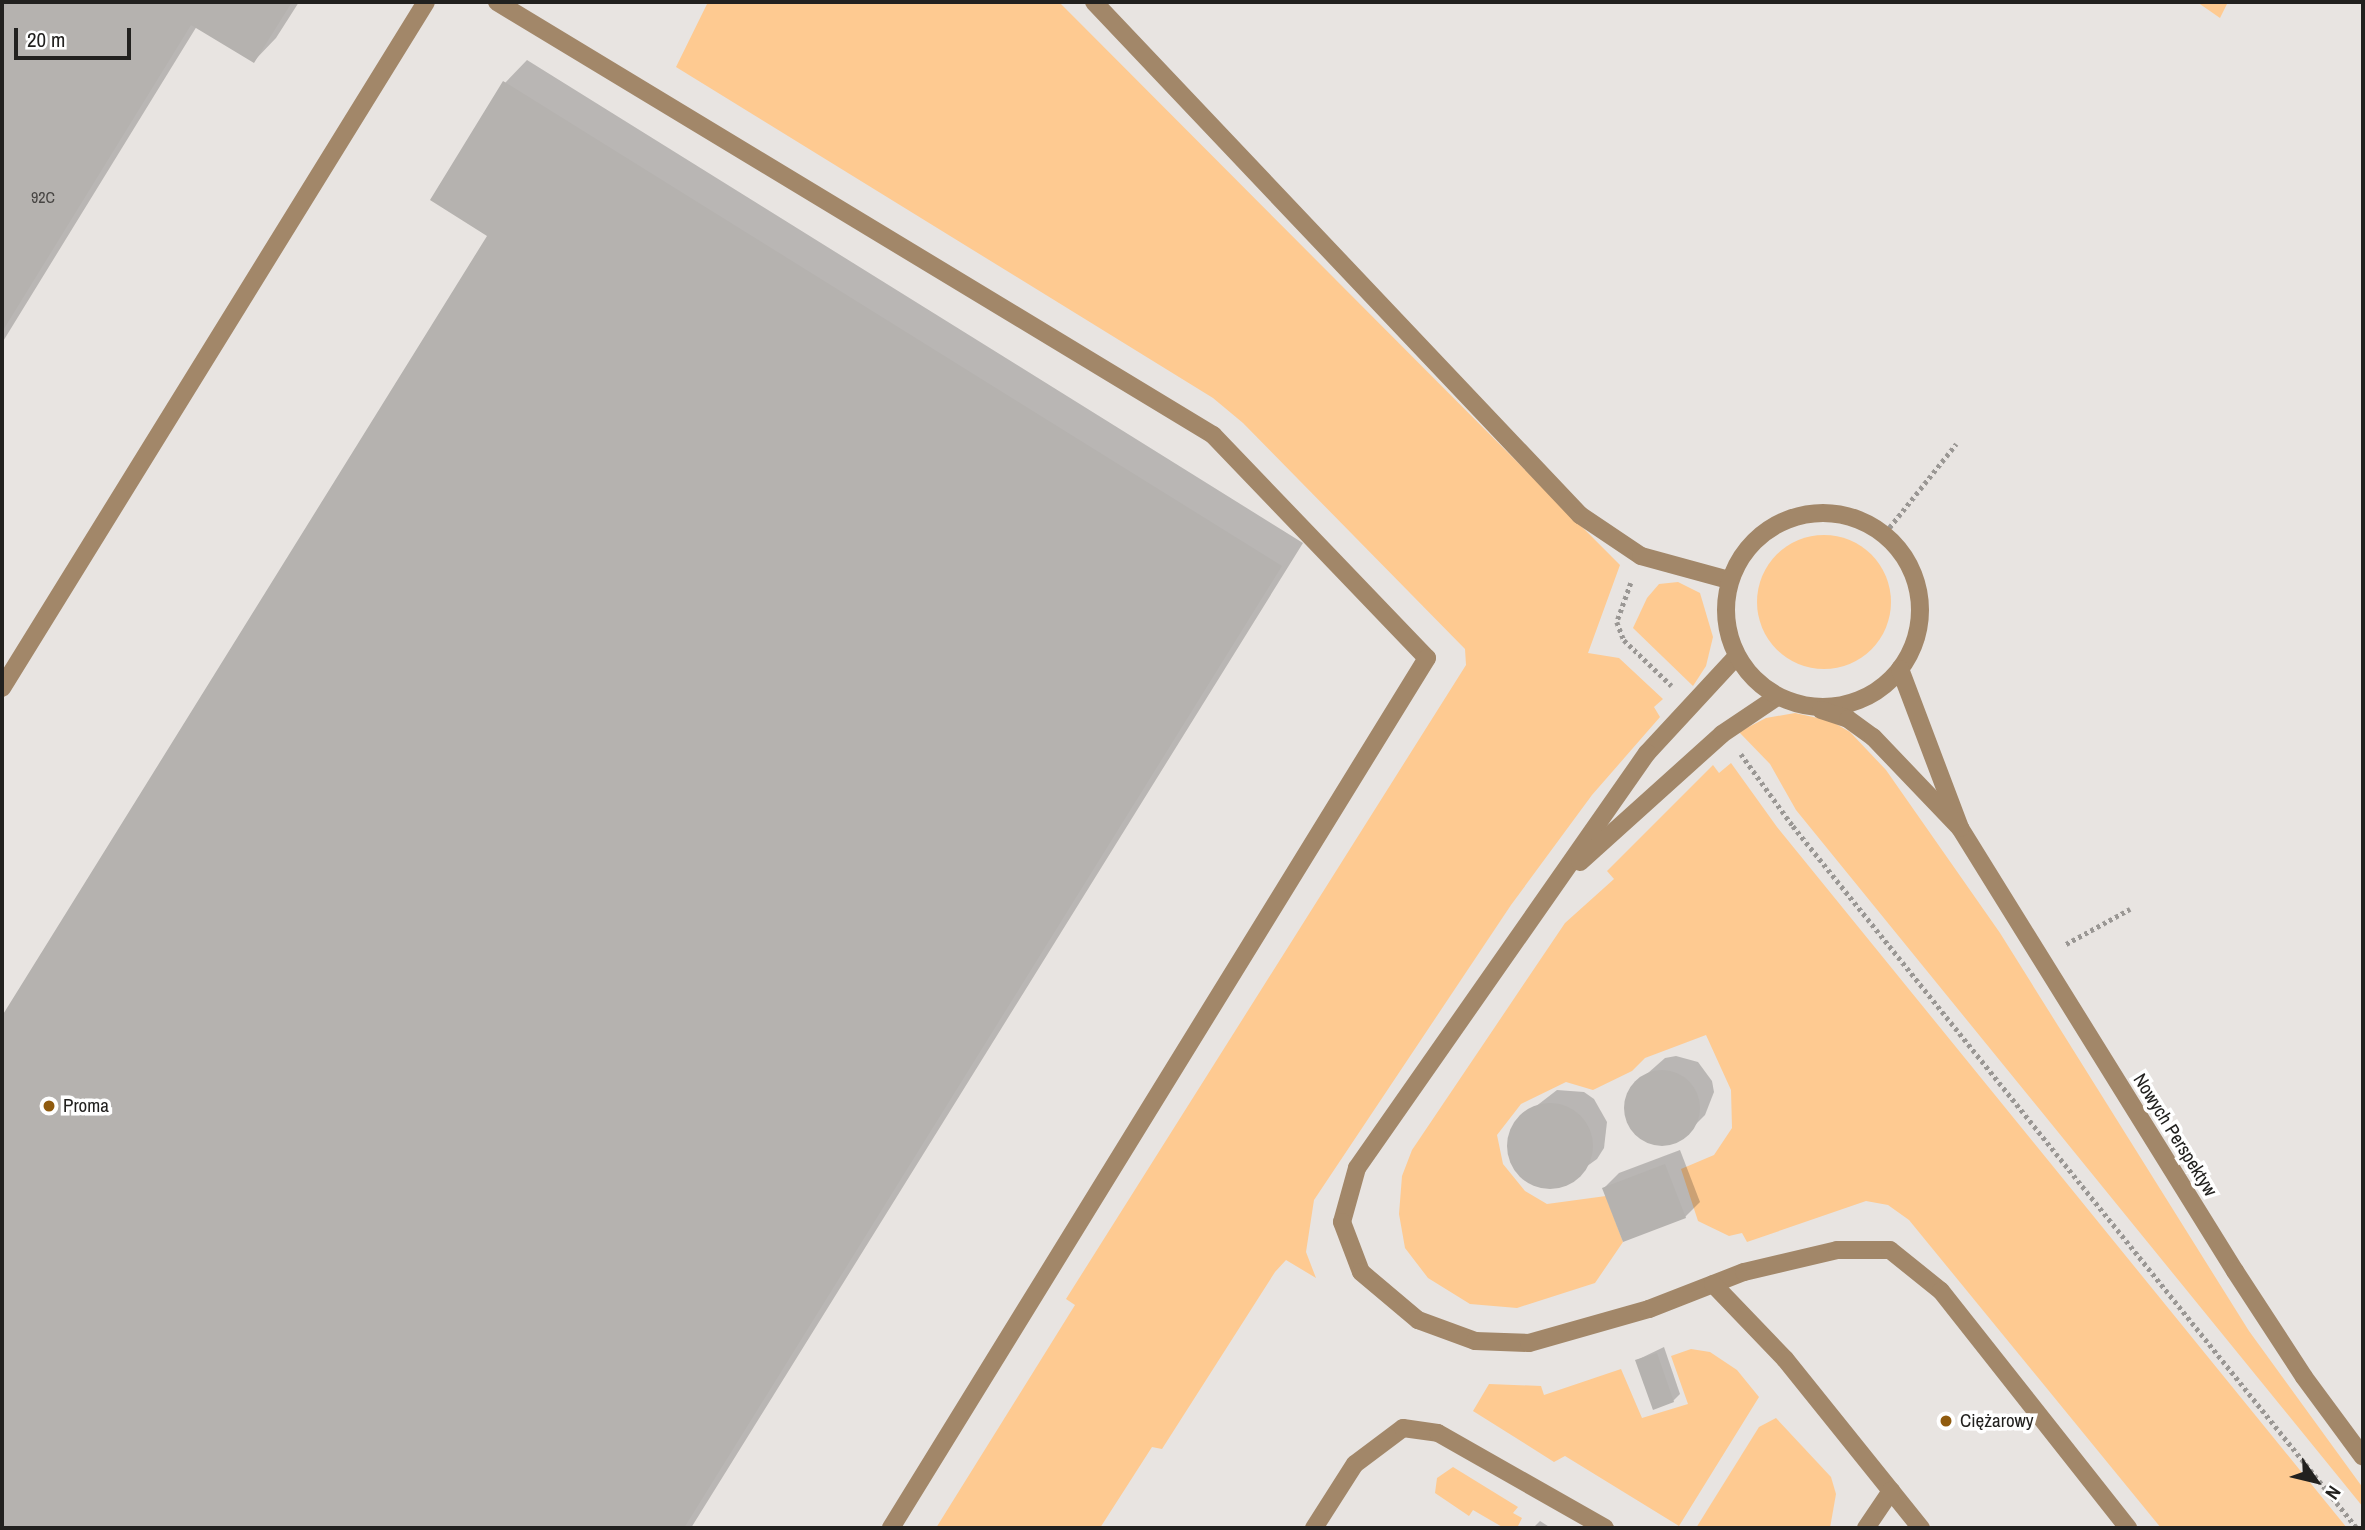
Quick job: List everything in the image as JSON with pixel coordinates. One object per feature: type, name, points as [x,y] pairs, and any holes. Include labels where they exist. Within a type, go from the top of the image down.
[{"type":"street","points":[[2,688],[426,2]]},
{"type":"street","points":[[497,2],[1213,435],[1427,658],[891,1528]]},
{"type":"street","points":[[1094,2],[1580,515],[1641,556],[1730,580]]},
{"type":"street","points":[[1808,512],[1849,516],[1885,533],[1905,556],[1917,583],[1921,613],[1915,643],[1900,669],[1877,692],[1847,705],[1815,708],[1777,696],[1754,680],[1736,657],[1725,606],[1730,580],[1741,555],[1759,535],[1808,512]]},
{"type":"street","points":[[1736,657],[1647,752],[1357,1168],[1342,1222],[1361,1272],[1418,1320],[1475,1341],[1529,1343],[1649,1309],[1713,1284],[1838,1250],[1890,1250],[1941,1291],[2128,1528]]},
{"type":"street","name":"Nowych Perspektyw","points":[[1900,669],[1960,828],[2235,1271],[2304,1377],[2363,1457]]},
{"type":"street","points":[[1554,886],[1723,734],[1777,696]]},
{"type":"street","name":"Nowych Perspektyw","points":[[1815,708],[1848,719],[1873,737],[1960,828]]},
{"type":"street","points":[[1713,1284],[1785,1359],[1921,1528]]},
{"type":"street","points":[[1314,1528],[1355,1464],[1403,1428],[1438,1433],[1605,1528]]},
{"type":"street","points":[[1866,1528],[1891,1492]]},
{"type":"path","points":[[1885,533],[1956,444]]},
{"type":"path","points":[[1641,556],[1617,622],[1624,640],[1691,704]]},
{"type":"path","points":[[1723,734],[2357,1528]]},
{"type":"path","points":[[2041,958],[2130,909]]},
{"type":"shaded area","points":[[708,2],[1059,2],[1620,565],[1588,653],[1619,658],[1663,699],[1654,707],[1660,717],[1592,795],[1511,905],[1314,1200],[1306,1252],[1316,1278],[1286,1260],[1275,1272],[1162,1449],[1152,1447],[1100,1528],[936,1528],[1075,1305],[1066,1299],[1466,665],[1465,649],[1243,423],[1213,398],[676,67]]},
{"type":"shaded area","points":[[2197,2],[2228,2],[2220,18]]},
{"type":"shaded area","points":[[1824,535],[1850,540],[1871,555],[1886,576],[1891,602],[1886,628],[1871,649],[1850,664],[1824,669],[1798,664],[1777,649],[1762,628],[1757,602],[1762,576],[1777,555],[1798,540]]},
{"type":"shaded area","points":[[1678,582],[1700,593],[1713,637],[1706,666],[1693,686],[1633,628],[1647,598],[1659,584]]},
{"type":"shaded area","points":[[1795,713],[1831,721],[1850,732],[1886,770],[2000,933],[2249,1331],[2363,1488],[2363,1507],[1796,810],[1770,764],[1739,732],[1766,718]]},
{"type":"shaded area","points":[[1731,763],[1777,827],[2347,1528],[2161,1528],[1909,1220],[1888,1205],[1866,1201],[1747,1242],[1742,1233],[1729,1236],[1698,1221],[1681,1169],[1714,1155],[1732,1128],[1731,1090],[1706,1035],[1645,1058],[1632,1071],[1593,1090],[1566,1082],[1521,1104],[1497,1135],[1503,1164],[1525,1191],[1547,1204],[1606,1196],[1623,1242],[1595,1283],[1517,1308],[1470,1304],[1428,1278],[1405,1248],[1399,1214],[1402,1176],[1412,1150],[1565,923],[1614,879],[1607,871],[1713,765],[1719,773]]},
{"type":"shaded area","points":[[1691,1349],[1710,1352],[1737,1370],[1759,1397],[1679,1526],[1565,1456],[1554,1462],[1473,1411],[1489,1384],[1541,1386],[1544,1395],[1621,1369],[1642,1418],[1688,1404],[1671,1356]]},
{"type":"shaded area","points":[[1776,1418],[1831,1477],[1836,1494],[1830,1528],[1696,1528],[1759,1427]]},
{"type":"shaded area","points":[[1453,1467],[1518,1507],[1513,1513],[1522,1518],[1517,1528],[1504,1528],[1473,1510],[1469,1516],[1435,1493],[1437,1478]]},
{"type":"building","points":[[2,2],[292,2],[254,63],[191,25],[2,332]]},
{"type":"building","points":[[503,81],[1282,566],[684,1528],[2,1528],[2,1016],[487,236],[430,200]]},
{"type":"building","points":[[1662,1070],[1676,1073],[1689,1081],[1697,1094],[1700,1108],[1697,1122],[1689,1135],[1676,1143],[1662,1146],[1648,1143],[1635,1135],[1627,1122],[1624,1108],[1627,1094],[1635,1081],[1648,1073]]},
{"type":"building","points":[[1550,1103],[1567,1106],[1581,1115],[1590,1129],[1593,1146],[1590,1163],[1581,1177],[1567,1186],[1550,1189],[1533,1186],[1519,1177],[1510,1163],[1507,1146],[1510,1129],[1519,1115],[1533,1106]]},
{"type":"building","points":[[1665,1164],[1686,1218],[1623,1242],[1602,1188]]},
{"type":"building","points":[[1657,1353],[1674,1402],[1653,1410],[1635,1360]]},
{"type":"place","name":"Proma","points":[[49,1106]]},
{"type":"place","name":"Ciężarowy","points":[[1946,1421]]}]
